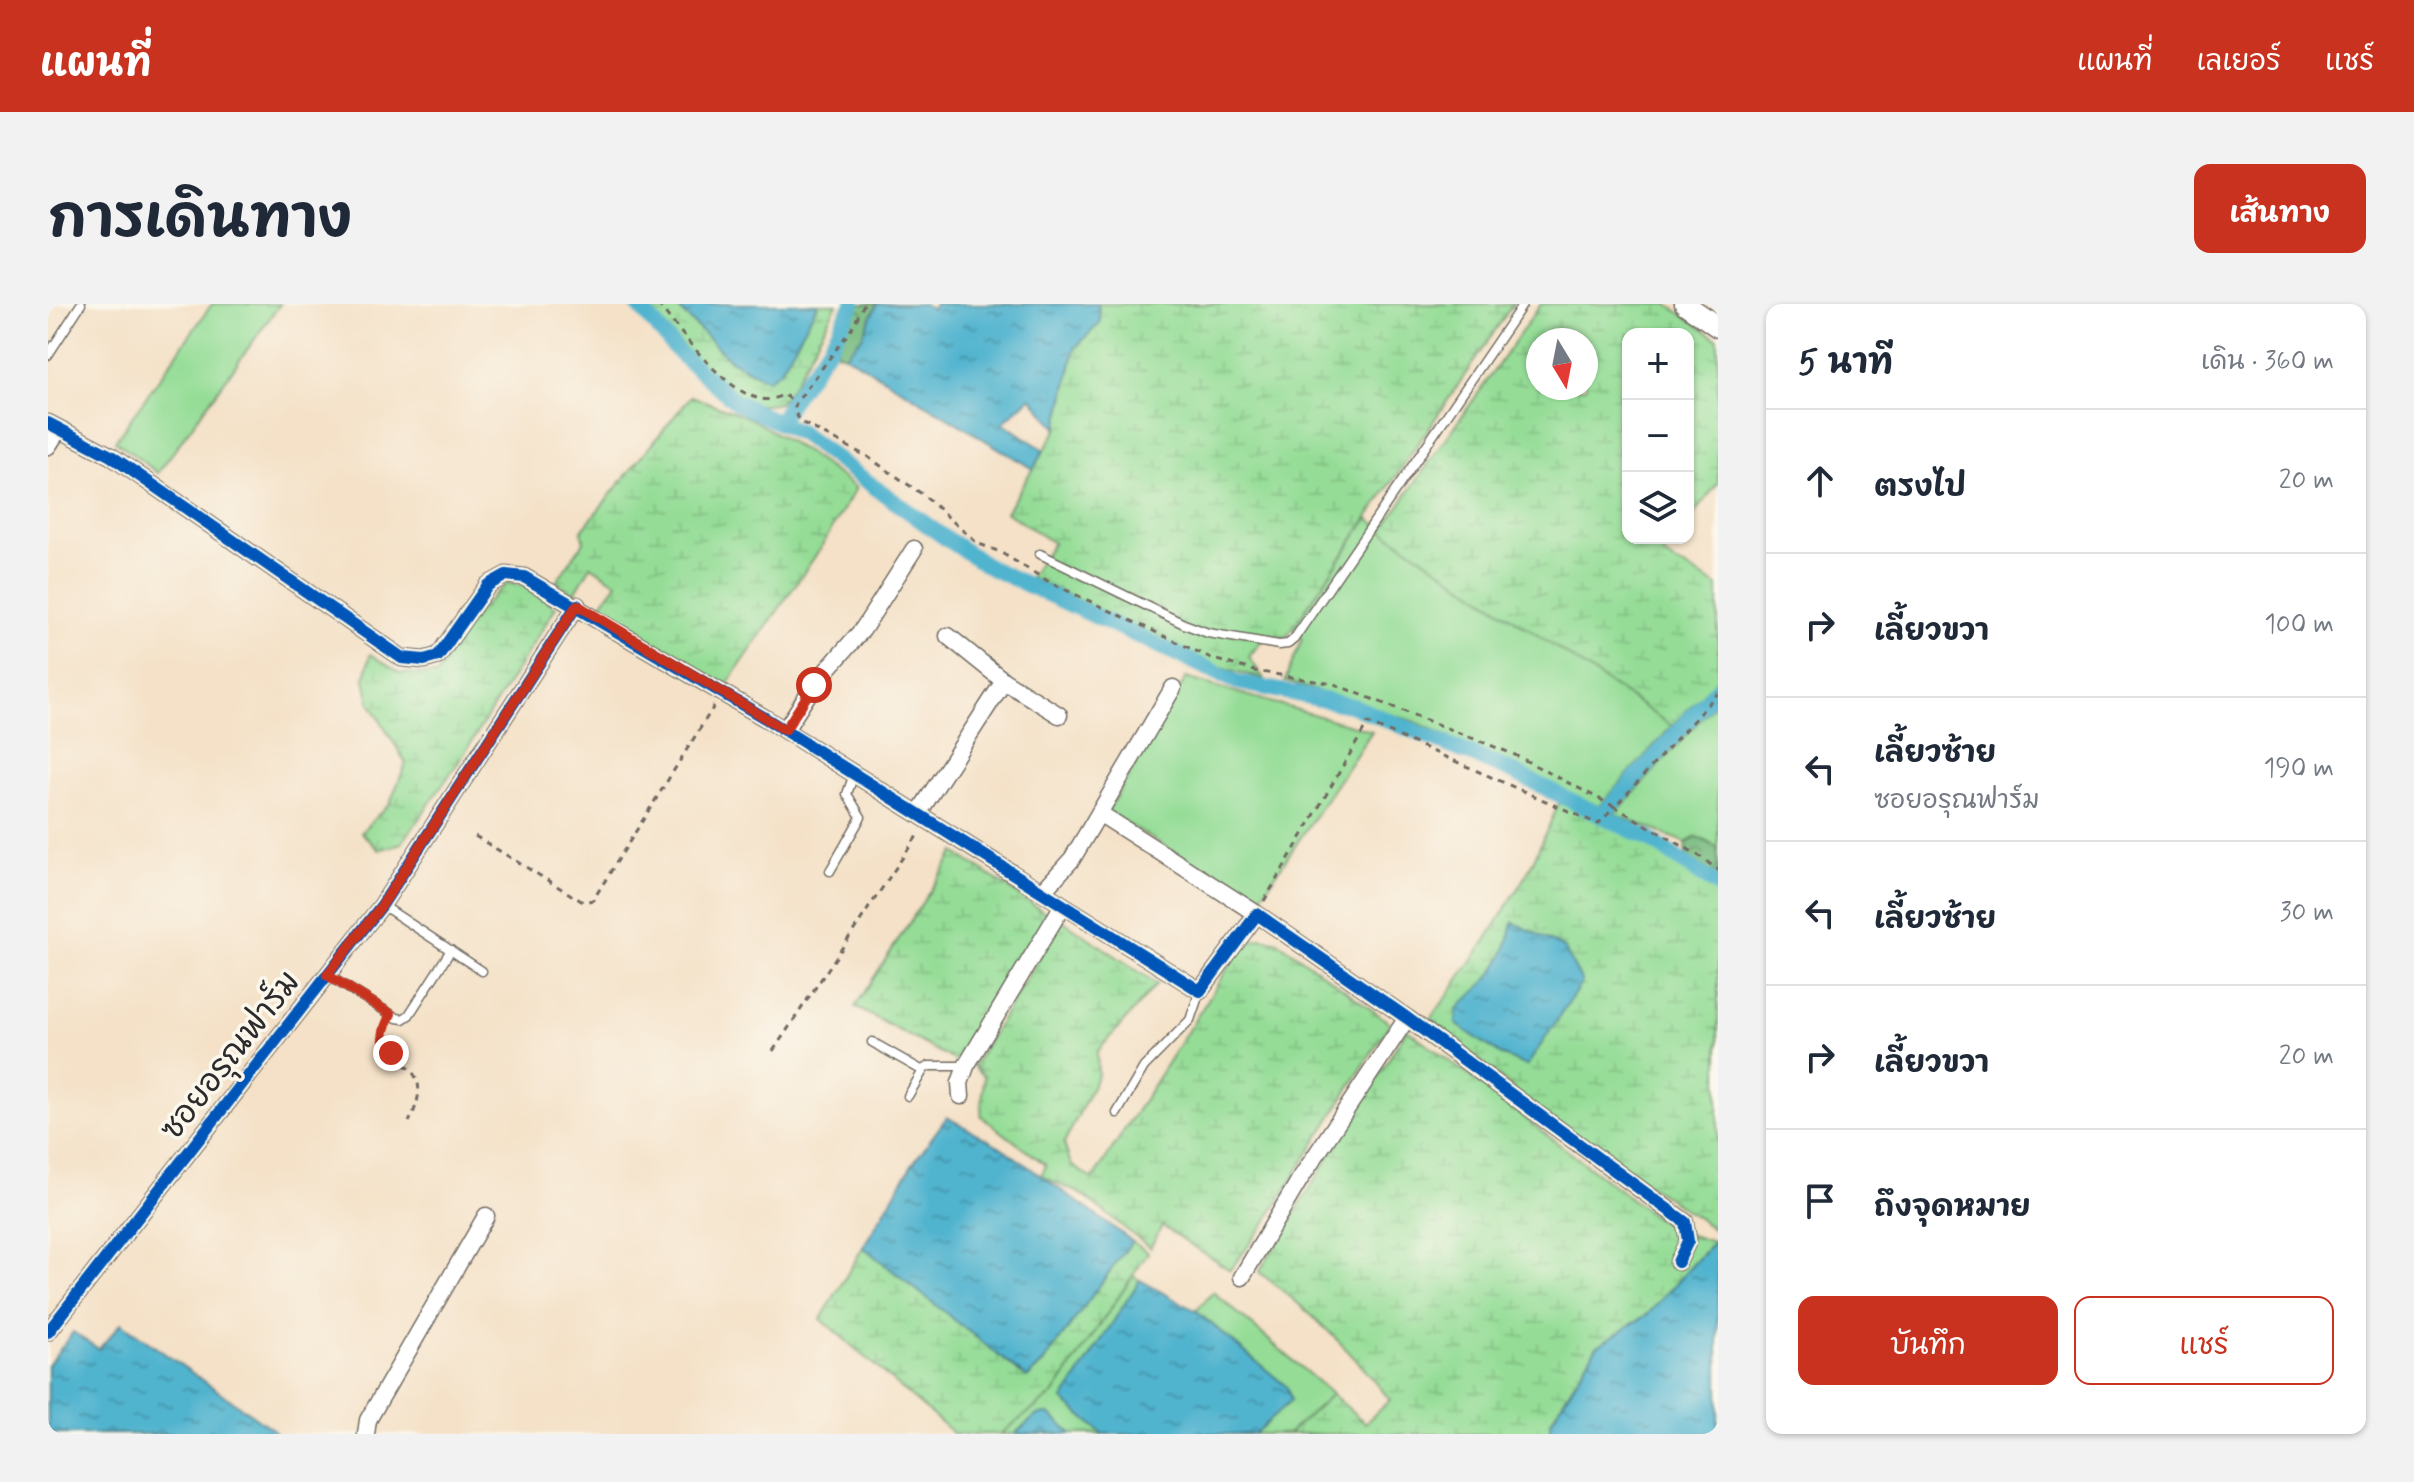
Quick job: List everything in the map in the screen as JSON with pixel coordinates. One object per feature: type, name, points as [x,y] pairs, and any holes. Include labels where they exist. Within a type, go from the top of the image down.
[{"type":"street","points":[[1685,304],[1718,327]]},
{"type":"street","points":[[48,446],[54,426],[111,456],[402,658],[424,660],[438,656],[488,585],[506,575],[524,577],[577,605],[785,730],[1200,991],[1257,914]]},
{"type":"street","points":[[785,730],[814,685],[863,629],[914,549]]},
{"type":"street","name":"ซอยอรุณฟาร์ม","points":[[48,1332],[382,905],[577,605]]},
{"type":"street","points":[[948,636],[1004,681],[1059,715]]},
{"type":"street","points":[[923,817],[1004,681]]},
{"type":"street","points":[[1042,892],[1072,859],[1173,688]]},
{"type":"street","points":[[1099,813],[1257,914],[1407,1018],[1685,1222],[1688,1241],[1678,1262]]},
{"type":"street","points":[[961,1096],[960,1083],[966,1066],[1063,905]]},
{"type":"street","points":[[1242,1277],[1300,1179],[1407,1018]]},
{"type":"street","points":[[366,1434],[368,1420],[486,1216]]},
{"type":"lane","points":[[48,355],[81,304]]},
{"type":"lane","points":[[1040,554],[1208,633],[1288,644],[1523,304]]},
{"type":"lane","points":[[830,871],[861,817],[847,794],[854,774]]},
{"type":"lane","points":[[382,905],[482,971]]},
{"type":"lane","points":[[327,975],[403,1019],[409,1015],[451,950]]},
{"type":"lane","points":[[1117,1113],[1144,1067],[1190,1020],[1200,991]]},
{"type":"lane","points":[[872,1042],[923,1071]]},
{"type":"lane","points":[[908,1096],[929,1066],[966,1066]]},
{"type":"path","points":[[658,304],[709,366],[735,386],[753,398],[766,400],[783,394],[796,403]]},
{"type":"path","points":[[864,304],[852,328],[796,403],[794,411],[801,422],[868,457],[922,494],[977,543],[1000,552],[1051,583],[1213,659],[1255,671],[1334,684],[1513,754],[1615,807],[1718,870]]},
{"type":"path","points":[[475,836],[583,902],[593,900],[722,692]]},
{"type":"path","points":[[1257,914],[1368,723],[1598,824],[1718,693]]},
{"type":"path","points":[[773,1051],[923,817]]},
{"type":"path","points":[[391,1014],[384,1027],[385,1046],[412,1071],[419,1082],[419,1102],[409,1122]]},
{"type":"green space","points":[[212,304],[280,304],[158,473],[115,441]]},
{"type":"green space","points":[[646,304],[674,304],[730,360],[781,370],[818,304],[837,304],[792,387],[779,403],[760,405],[745,400],[713,378]]},
{"type":"green space","points":[[856,304],[877,304],[862,337],[845,355],[837,353],[837,340]]},
{"type":"green space","points":[[1098,304],[1513,304],[1286,638],[1265,636],[1249,657],[1264,679],[1211,664],[1030,577],[1053,543],[1006,512],[1057,429],[1075,348],[1100,323]]},
{"type":"green space","points":[[1541,304],[1667,304],[1718,339],[1718,483],[1694,514],[1694,328],[1622,328],[1622,544],[1671,544],[1663,555],[1718,586],[1718,678],[1672,726],[1382,530]]},
{"type":"green space","points":[[691,396],[750,418],[812,456],[856,488],[820,549],[726,686],[597,610],[617,583],[591,566],[575,593],[556,582],[584,542],[581,531]]},
{"type":"green space","points":[[1368,518],[1672,726],[1598,807],[1416,722],[1285,681],[1302,639],[1293,628]]},
{"type":"green space","points":[[508,583],[527,587],[556,607],[462,757],[402,843],[379,850],[361,832],[390,803],[406,763],[370,703],[365,678],[370,654],[400,673],[437,675],[468,625]]},
{"type":"green space","points":[[1186,678],[1372,731],[1258,901],[1107,812]]},
{"type":"green space","points":[[1718,700],[1718,848],[1697,837],[1686,843],[1615,814]]},
{"type":"green space","points":[[1560,801],[1687,860],[1718,880],[1718,1232],[1536,1108],[1431,1019],[1485,942],[1529,870]],"holes":[[[1514,922],[1503,1056],[1457,1009],[1494,971],[1506,950]]]},
{"type":"green space","points":[[1697,837],[1718,848],[1718,880],[1687,860],[1686,843]]},
{"type":"green space","points":[[955,852],[1050,916],[974,1038],[956,1061],[855,1007]]},
{"type":"green space","points":[[1062,920],[1157,984],[1097,1052],[1098,1075],[1064,1144],[1071,1165],[1093,1179],[1244,943],[1262,938],[1279,942],[1390,1023],[1262,1228],[1230,1270],[1162,1226],[1150,1248],[1083,1195],[1041,1176],[1046,1165],[981,1116],[984,1076],[973,1066]]},
{"type":"green space","points":[[1407,1029],[1671,1229],[1713,1242],[1648,1314],[1597,1346],[1550,1422],[1550,1434],[1288,1434],[1332,1394],[1365,1423],[1390,1400],[1329,1332],[1259,1272]]},
{"type":"green space","points":[[1132,1241],[1148,1253],[1053,1394],[1000,1434],[954,1434],[821,1319],[863,1247],[1027,1378],[1043,1363]]},
{"type":"green space","points":[[1133,1276],[1140,1280],[1063,1400],[1103,1434],[1072,1434],[1049,1414],[1015,1434],[1000,1434],[1053,1394]]},
{"type":"green space","points":[[1213,1292],[1332,1394],[1288,1434],[1254,1434],[1290,1401],[1287,1387],[1196,1311]]},
{"type":"water","points":[[674,304],[818,304],[781,370],[767,380],[730,360]]},
{"type":"water","points":[[877,304],[924,304],[932,309],[935,304],[1098,304],[1100,323],[1075,348],[1057,429],[1031,397],[1003,423],[1044,450],[1033,469],[845,355],[862,337]]},
{"type":"water","points":[[1513,922],[1564,948],[1582,982],[1527,1066],[1503,1056],[1456,1024],[1457,1009],[1487,980],[1500,961]]},
{"type":"water","points":[[947,1117],[1001,1147],[1132,1241],[1043,1363],[1027,1378],[863,1247],[911,1166]]},
{"type":"water","points":[[1718,1237],[1718,1434],[1550,1434],[1550,1423],[1597,1346],[1648,1314]]},
{"type":"water","points":[[1140,1280],[1196,1311],[1287,1387],[1291,1401],[1254,1434],[1103,1434],[1063,1400]]},
{"type":"water","points":[[121,1323],[275,1431],[274,1434],[48,1434],[48,1365],[73,1332],[99,1349]]},
{"type":"water","points":[[1049,1414],[1072,1434],[1015,1434],[1037,1415]]},
{"type":"waterway","points":[[637,304],[680,354],[736,402],[800,433],[991,568],[1237,682],[1353,706],[1509,770],[1649,839],[1718,886]]},
{"type":"waterway","points":[[779,423],[830,346],[853,304]]},
{"type":"waterway","points":[[1601,816],[1718,688]]},
{"type":"cycle path","points":[[48,423],[111,456],[402,658],[424,660],[438,656],[488,585],[506,575],[524,577],[765,718],[1200,991],[1257,914],[1407,1018],[1685,1222],[1688,1241],[1678,1262]]},
{"type":"cycle path","points":[[48,1332],[382,905],[577,605]]},
{"type":"route","points":[[391,1053],[383,1037],[391,1014],[327,975],[382,905],[577,605],[785,730],[814,685]]}]
